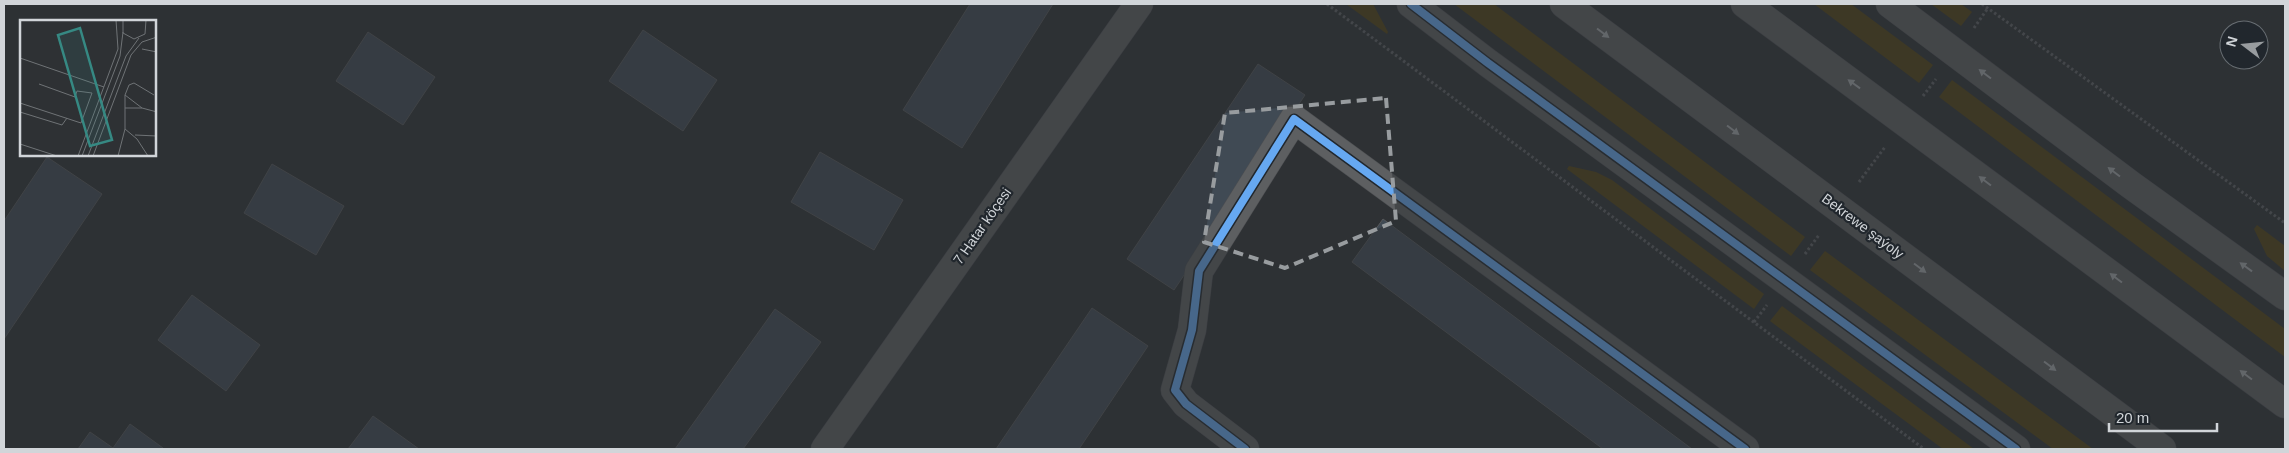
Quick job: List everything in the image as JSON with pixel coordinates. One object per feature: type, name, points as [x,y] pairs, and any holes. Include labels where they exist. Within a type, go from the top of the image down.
[{"type":"street","name":"7 Hatar köçesi","points":[[825,449],[1139,4]]},
{"type":"street","points":[[1411,4],[1488,63],[2016,449]]},
{"type":"street","name":"Bekrewe şaýoly","points":[[1564,4],[2162,449]]},
{"type":"street","points":[[1745,4],[2285,404]]},
{"type":"street","points":[[1890,4],[2131,185],[2285,296]]},
{"type":"street","points":[[1245,449],[1186,404],[1175,390],[1192,330],[1199,271],[1294,119],[1745,449]]},
{"type":"path","points":[[1327,4],[1924,449]]},
{"type":"path","points":[[1982,4],[2285,223]]},
{"type":"path","points":[[1754,322],[1988,8]]},
{"type":"highlighted area","points":[[1386,98],[1396,221],[1285,268],[1204,242],[1225,113]]},
{"type":"shaded area","points":[[1346,4],[1373,4],[1388,32],[1387,34]]},
{"type":"shaded area","points":[[1454,4],[1494,4],[1805,237],[1791,256]]},
{"type":"shaded area","points":[[1814,4],[1851,4],[1933,65],[1919,83]]},
{"type":"shaded area","points":[[1931,4],[1961,4],[1972,12],[1961,26]]},
{"type":"shaded area","points":[[1952,80],[2285,329],[2285,357],[1939,97]]},
{"type":"shaded area","points":[[1569,166],[1596,172],[1612,180],[1764,294],[1754,309],[1567,169]]},
{"type":"shaded area","points":[[2257,225],[2285,246],[2285,271],[2267,256],[2254,229]]},
{"type":"shaded area","points":[[1825,251],[2093,449],[2053,449],[1810,270]]},
{"type":"shaded area","points":[[1782,306],[1974,449],[1943,449],[1770,321]]},
{"type":"building","points":[[970,4],[1053,4],[962,148],[903,110]]},
{"type":"building","points":[[643,30],[717,80],[683,131],[609,81]]},
{"type":"building","points":[[368,32],[435,77],[403,125],[336,81]]},
{"type":"building","points":[[1258,64],[1305,95],[1174,290],[1127,259]]},
{"type":"building","points":[[820,152],[903,200],[874,250],[791,202]]},
{"type":"building","points":[[47,157],[102,194],[4,339],[4,221]]},
{"type":"building","points":[[272,164],[344,206],[316,255],[244,213]]},
{"type":"building","points":[[1383,219],[1692,449],[1603,449],[1352,262]]},
{"type":"building","points":[[192,295],[260,345],[226,391],[158,340]]},
{"type":"building","points":[[1092,308],[1148,346],[1079,449],[996,449]]},
{"type":"building","points":[[775,309],[821,342],[743,449],[675,449]]},
{"type":"building","points":[[373,416],[419,449],[348,449]]},
{"type":"building","points":[[130,424],[163,448],[78,449],[90,432],[113,448]]},
{"type":"cycle path","points":[[1411,4],[1488,63],[2016,449]]},
{"type":"cycle path","points":[[1245,449],[1186,404],[1175,390],[1192,330],[1199,271],[1294,119],[1745,449]]}]
